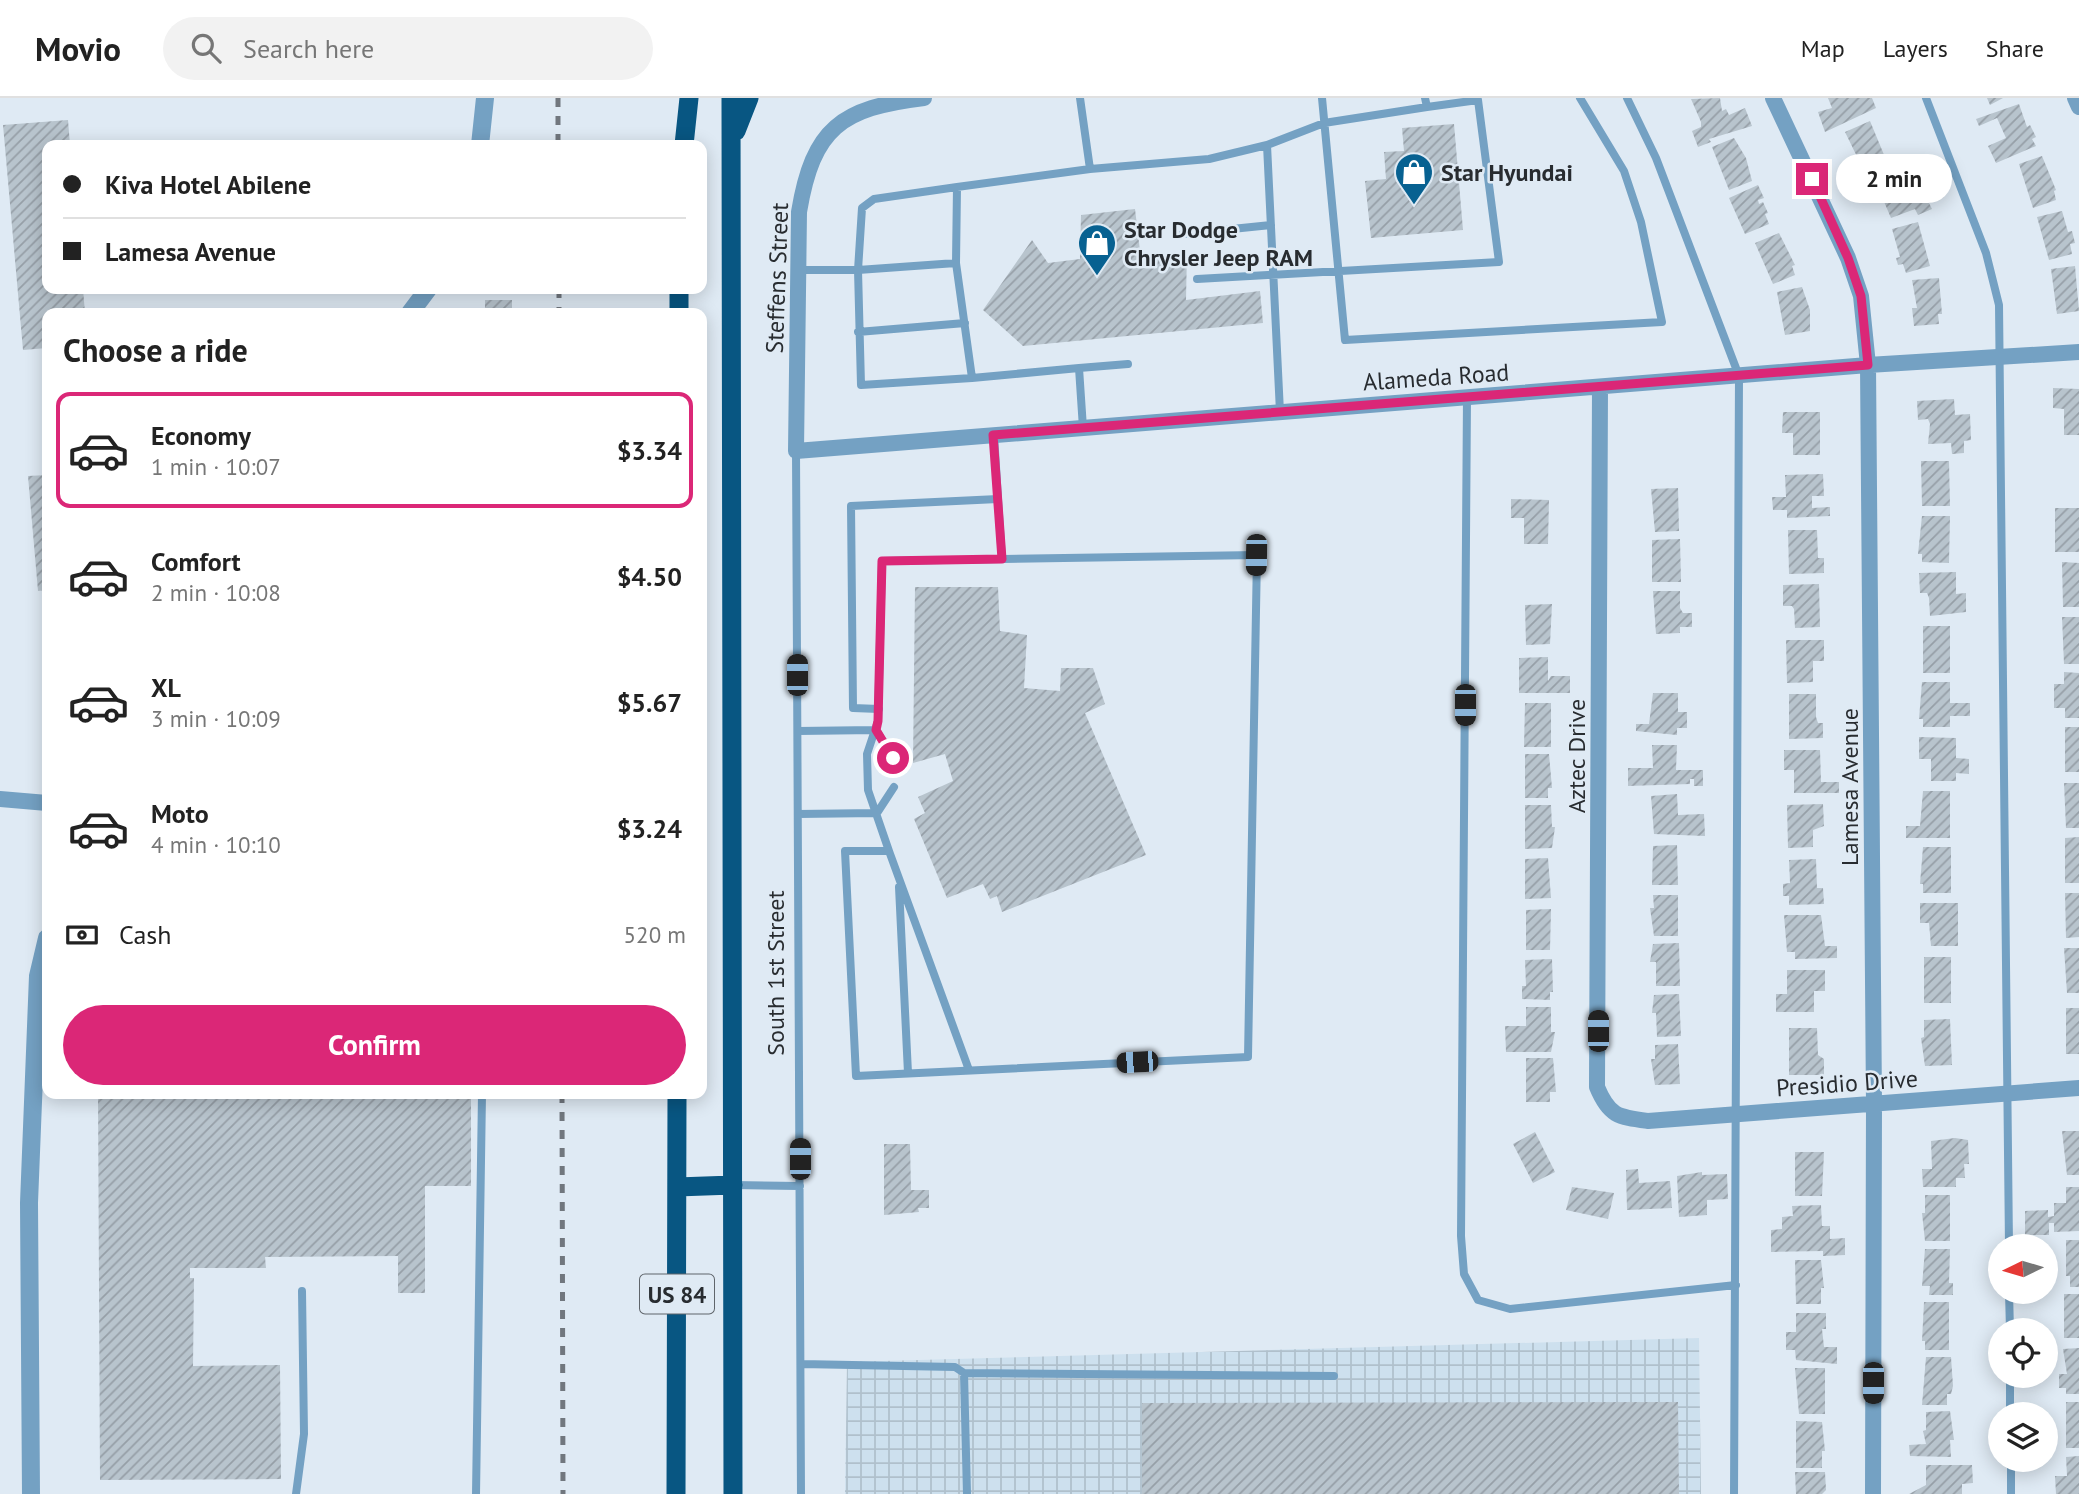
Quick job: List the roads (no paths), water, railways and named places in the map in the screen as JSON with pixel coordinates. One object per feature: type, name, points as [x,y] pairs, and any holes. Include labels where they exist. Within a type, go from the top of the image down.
[{"type":"highway","points":[[678,98],[681,140]]},
{"type":"highway","points":[[682,140],[689,98]]},
{"type":"highway","name":"South 1st Street","points":[[731,98],[733,1494]]},
{"type":"highway","name":"US 84","points":[[732,145],[748,98]]},
{"type":"highway","name":"US 84","points":[[676,1494],[677,1099]]},
{"type":"highway","points":[[677,1187],[733,1185]]},
{"type":"street","points":[[481,140],[485,98]]},
{"type":"street","name":"Steffens Street","points":[[796,451],[799,212],[805,173],[822,141],[849,116],[874,106],[924,98]]},
{"type":"street","name":"Lamesa Avenue","points":[[1773,98],[1848,258],[1861,296],[1868,365],[1874,1104],[1873,1494]]},
{"type":"street","points":[[2075,98],[2079,107]]},
{"type":"street","name":"Alameda Road","points":[[796,451],[1868,365],[2079,352]]},
{"type":"street","name":"Aztec Drive","points":[[1600,388],[1597,1087],[1605,1104],[1619,1118]]},
{"type":"street","points":[[0,799],[42,803]]},
{"type":"street","points":[[31,1494],[29,1203],[41,1067],[38,976],[42,960]]},
{"type":"street","name":"Presidio Drive","points":[[1619,1118],[1648,1121],[2079,1087]]},
{"type":"lane","points":[[1080,98],[1090,169]]},
{"type":"lane","points":[[1322,98],[1345,340],[1662,322],[1641,222],[1624,171],[1580,98]]},
{"type":"lane","points":[[1128,364],[861,385],[858,270],[862,208],[874,199],[957,187],[1090,169],[1209,159],[1267,145],[1324,123],[1426,102],[1488,98]]},
{"type":"lane","points":[[1627,98],[1656,158],[1739,376],[1734,1494]]},
{"type":"lane","points":[[1926,98],[1986,253],[1999,305],[2002,357],[2009,1234]]},
{"type":"lane","points":[[1197,279],[1499,262],[1478,100]]},
{"type":"lane","points":[[1267,145],[1280,412]]},
{"type":"lane","points":[[957,187],[956,263],[972,378]]},
{"type":"lane","points":[[1183,234],[1271,225]]},
{"type":"lane","points":[[798,270],[858,270],[956,263]]},
{"type":"lane","points":[[858,332],[965,323]]},
{"type":"lane","points":[[1079,368],[1083,428]]},
{"type":"lane","points":[[1467,398],[1461,1236],[1464,1274],[1478,1300],[1510,1309],[1736,1285]]},
{"type":"lane","points":[[993,435],[1002,559]]},
{"type":"lane","name":"South 1st Street","points":[[796,451],[800,1494]]},
{"type":"lane","points":[[879,709],[853,708],[851,506],[998,499]]},
{"type":"lane","points":[[889,851],[845,852],[856,1076],[1248,1057],[1256,555],[882,561],[879,709],[876,730],[867,754],[868,790],[969,1070]]},
{"type":"lane","points":[[797,731],[876,730]]},
{"type":"lane","points":[[876,730],[893,758]]},
{"type":"lane","points":[[877,813],[894,787]]},
{"type":"lane","points":[[798,814],[877,813]]},
{"type":"lane","points":[[898,877],[908,1073]]},
{"type":"lane","points":[[476,1494],[482,1099]]},
{"type":"lane","points":[[733,1185],[800,1185]]},
{"type":"lane","points":[[296,1494],[304,1434],[302,1291]]},
{"type":"lane","points":[[800,1364],[955,1367],[964,1373],[1334,1376]]},
{"type":"lane","points":[[964,1373],[967,1494]]},
{"type":"lane","points":[[2011,1472],[2011,1494]]},
{"type":"railway","points":[[558,98],[558,140]]},
{"type":"railway","points":[[559,294],[559,308]]},
{"type":"railway","points":[[562,1099],[563,1494]]},
{"type":"place","name":"Star Hyundai","points":[[1414,206]]},
{"type":"place","name":"Star Dodge Chrysler Jeep RAM","points":[[1097,277]]}]
